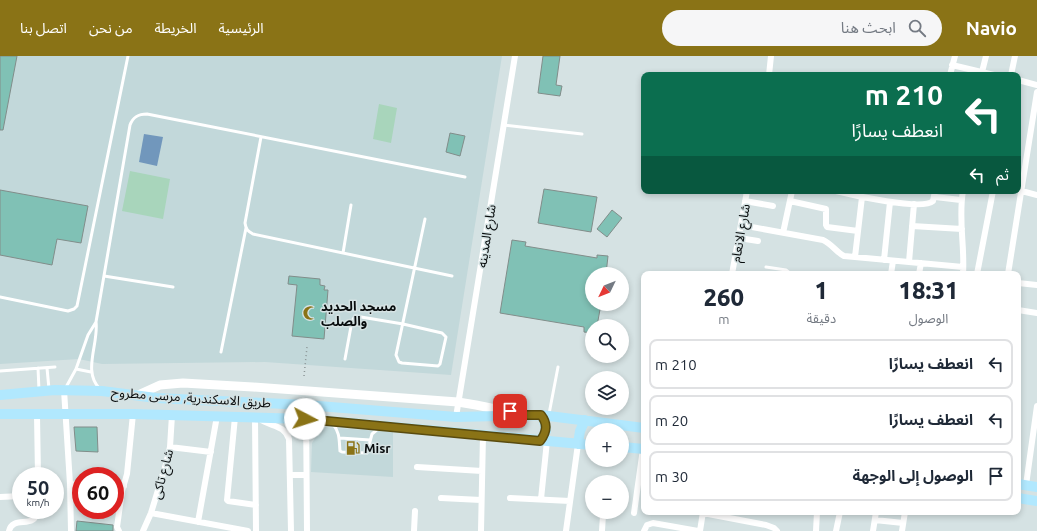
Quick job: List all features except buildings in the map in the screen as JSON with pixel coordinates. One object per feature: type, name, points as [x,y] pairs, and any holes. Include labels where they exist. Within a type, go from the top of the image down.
[{"type":"main road","points":[[138,395],[160,385],[183,383],[260,387],[458,402],[526,415]]},
{"type":"main road","name":"طريق الاسكندرية, مرسى مطروح","points":[[0,394],[64,390],[102,391],[173,399],[306,405],[456,417],[545,415],[641,428]]},
{"type":"main road","name":"طريق الاسكندرية, مرسى مطروح","points":[[0,414],[133,414],[305,419],[585,444]]},
{"type":"main road","points":[[543,441],[546,431],[544,420],[545,415]]},
{"type":"main road","points":[[578,444],[580,431],[585,420]]},
{"type":"main road","points":[[629,448],[641,449]]},
{"type":"main road","points":[[1022,485],[1037,487]]},
{"type":"main road","points":[[1021,498],[1037,501]]},
{"type":"street","name":"شارع المدينه","points":[[456,417],[515,56]]},
{"type":"street","points":[[769,72],[771,56]]},
{"type":"street","points":[[951,72],[955,56]]},
{"type":"street","points":[[985,72],[986,56]]},
{"type":"street","points":[[1011,72],[1015,56]]},
{"type":"street","points":[[952,66],[977,72]]},
{"type":"street","points":[[1021,81],[1037,85]]},
{"type":"street","points":[[1021,184],[1037,92]]},
{"type":"street","points":[[1021,190],[1037,195]]},
{"type":"street","name":"شارع الانعام","points":[[733,271],[746,194]]},
{"type":"street","points":[[783,233],[791,194]]},
{"type":"street","points":[[849,194],[890,202],[914,204],[929,204],[933,201],[935,194],[961,200]]},
{"type":"street","points":[[741,225],[823,240],[831,244],[840,254],[855,257],[909,262],[963,271],[961,200],[962,194]]},
{"type":"street","points":[[977,271],[992,194]]},
{"type":"street","points":[[1008,271],[1019,194]]},
{"type":"street","points":[[855,257],[862,197]]},
{"type":"street","points":[[745,201],[773,206]]},
{"type":"street","points":[[790,201],[826,209],[827,227],[858,231]]},
{"type":"street","points":[[884,260],[890,202]]},
{"type":"street","points":[[909,262],[914,204]]},
{"type":"street","points":[[912,226],[962,229]]},
{"type":"street","points":[[739,238],[758,241]]},
{"type":"street","points":[[891,271],[893,261]]},
{"type":"street","points":[[920,271],[921,264]]},
{"type":"street","points":[[1021,283],[1037,285]]},
{"type":"street","points":[[1021,310],[1037,313]]},
{"type":"street","points":[[64,390],[70,484],[71,531]]},
{"type":"street","points":[[306,405],[307,531]]},
{"type":"street","points":[[1022,485],[1037,406]]},
{"type":"street","points":[[37,414],[38,467]]},
{"type":"street","points":[[124,486],[127,474],[133,414]]},
{"type":"street","name":"شارع تاكى","points":[[143,531],[151,512],[170,447],[172,415]]},
{"type":"street","points":[[198,522],[217,416]]},
{"type":"street","points":[[235,417],[226,500],[256,505]]},
{"type":"street","points":[[257,418],[267,424],[283,429],[287,433],[289,439],[291,531]]},
{"type":"street","points":[[256,531],[257,418]]},
{"type":"street","points":[[481,531],[483,435]]},
{"type":"street","points":[[541,499],[543,441]]},
{"type":"street","points":[[566,531],[578,444]]},
{"type":"street","points":[[170,447],[210,452]]},
{"type":"street","points":[[417,467],[482,471]]},
{"type":"street","points":[[290,475],[306,475]]},
{"type":"street","points":[[634,513],[641,488]]},
{"type":"street","points":[[0,497],[12,496]]},
{"type":"street","points":[[441,498],[481,500]]},
{"type":"street","points":[[510,498],[570,501]]},
{"type":"street","points":[[414,531],[416,511]]},
{"type":"street","points":[[151,512],[248,531]]},
{"type":"street","points":[[644,531],[647,525],[653,523],[699,531],[702,515]]},
{"type":"street","points":[[718,515],[766,525],[777,531]]},
{"type":"street","points":[[816,531],[817,515]]},
{"type":"street","points":[[836,531],[839,515]]},
{"type":"street","points":[[873,531],[876,515]]},
{"type":"street","points":[[902,531],[904,515]]},
{"type":"street","points":[[10,531],[10,528],[14,524],[34,521],[35,519]]},
{"type":"street","points":[[117,519],[117,527],[119,531]]},
{"type":"street","points":[[602,531],[603,519]]},
{"type":"street","points":[[875,520],[903,523]]},
{"type":"street","points":[[208,531],[209,524]]},
{"type":"lane","points":[[0,297],[68,311],[77,306],[128,56]]},
{"type":"lane","points":[[102,391],[97,386],[91,372],[97,334],[96,322],[130,125],[134,118],[138,115],[147,114],[465,177]]},
{"type":"lane","points":[[504,125],[582,134]]},
{"type":"lane","points":[[221,352],[246,228],[245,223],[261,137]]},
{"type":"lane","points":[[343,253],[351,205]]},
{"type":"lane","points":[[345,359],[352,321],[355,316],[403,324],[442,333],[446,337],[440,364],[438,366],[402,363],[399,362],[396,356],[403,324],[415,268],[425,219]]},
{"type":"lane","points":[[246,228],[248,232],[254,234],[452,276]]},
{"type":"lane","points":[[766,267],[787,271]]},
{"type":"lane","points":[[104,276],[173,287]]},
{"type":"lane","points":[[64,390],[76,369],[88,335],[96,322]]},
{"type":"lane","points":[[0,371],[55,367]]},
{"type":"lane","points":[[545,415],[558,367]]},
{"type":"lane","points":[[38,368],[44,391]]},
{"type":"lane","points":[[44,391],[47,368]]},
{"type":"lane","points":[[76,369],[91,372]]},
{"type":"lane","points":[[331,421],[338,432],[340,438],[340,451],[342,452],[367,453],[372,434],[382,426]]},
{"type":"lane","points":[[340,438],[370,440]]},
{"type":"path","points":[[304,376],[307,347]]},
{"type":"shaded area","points":[[0,56],[502,56],[451,375],[265,362],[102,364],[79,359],[0,364]]},
{"type":"shaded area","points":[[322,427],[393,432],[393,477],[311,472],[312,443]]},
{"type":"green space","points":[[379,104],[397,108],[391,143],[373,139]]},
{"type":"green space","points":[[130,171],[170,179],[163,219],[122,211]]},
{"type":"water","points":[[144,134],[163,137],[157,166],[139,162]]},
{"type":"place","name":"مسجد الحديد والصلب","points":[[310,313]]},
{"type":"place","name":"Misr","points":[[353,448]]},
{"type":"route","points":[[305,419],[540,441],[546,431],[546,425],[541,415],[526,415],[510,411]]}]
